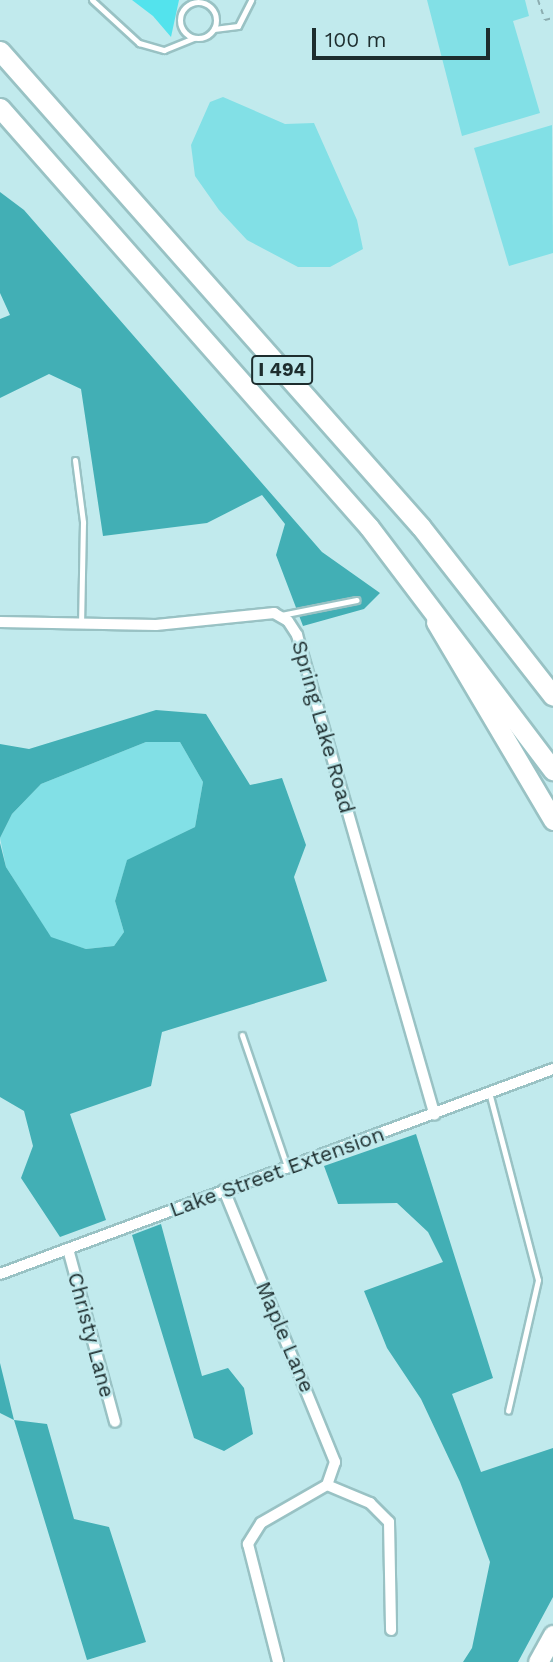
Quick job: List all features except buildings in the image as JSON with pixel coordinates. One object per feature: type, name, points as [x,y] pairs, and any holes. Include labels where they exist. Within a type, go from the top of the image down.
[{"type":"highway","name":"I 494","points":[[0,51],[421,527],[553,696]]},
{"type":"highway","name":"I 494","points":[[0,108],[430,605],[553,770]]},
{"type":"highway","points":[[430,605],[442,640],[553,820]]},
{"type":"highway","points":[[518,648],[553,686]]},
{"type":"highway","points":[[538,1662],[553,1635]]},
{"type":"street","name":"Spring Lake Road","points":[[0,622],[81,626],[280,615],[298,635],[435,1115]]},
{"type":"street","name":"Lake Street Extension","points":[[0,1274],[435,1115],[553,1069]]},
{"type":"street","name":"Maple Lane","points":[[224,1190],[332,1448],[335,1462],[327,1485]]},
{"type":"street","name":"Christy Lane","points":[[68,1249],[115,1422]]},
{"type":"street","points":[[278,1662],[248,1544],[261,1523],[327,1485],[370,1503],[389,1522],[391,1630]]},
{"type":"lane","points":[[92,0],[139,43],[164,50],[214,29],[238,26],[251,0]]},
{"type":"lane","points":[[194,38],[180,20],[184,9],[200,1],[214,12],[214,29]]},
{"type":"lane","points":[[75,460],[83,522],[81,626]]},
{"type":"lane","points":[[280,615],[357,600]]},
{"type":"lane","points":[[242,1035],[288,1169]]},
{"type":"lane","points":[[489,1092],[538,1280],[508,1411]]},
{"type":"path","points":[[538,0],[545,20],[553,18]]},
{"type":"shaded area","points":[[427,0],[525,0],[529,16],[513,21],[540,113],[462,136]]},
{"type":"shaded area","points":[[223,97],[285,124],[314,123],[357,220],[363,249],[330,267],[298,267],[247,240],[219,210],[195,176],[191,145],[210,102]]},
{"type":"shaded area","points":[[552,125],[553,253],[509,266],[474,148]]},
{"type":"shaded area","points":[[0,192],[24,210],[322,552],[380,593],[364,609],[303,626],[276,555],[285,524],[262,495],[207,523],[103,536],[81,389],[49,374],[0,398],[0,319],[10,315],[0,293]]},
{"type":"shaded area","points":[[156,710],[206,714],[250,785],[282,778],[306,845],[294,877],[327,981],[162,1032],[151,1086],[70,1114],[106,1220],[60,1237],[21,1178],[33,1146],[24,1111],[0,1097],[0,843],[6,867],[51,937],[86,949],[114,946],[124,932],[115,901],[127,860],[195,827],[203,782],[180,742],[146,742],[41,784],[12,814],[0,838],[0,744],[29,749]]},
{"type":"shaded area","points":[[146,742],[180,742],[203,782],[195,827],[127,861],[115,901],[124,932],[114,946],[86,949],[51,938],[6,867],[0,838],[12,814],[41,784]]},
{"type":"shaded area","points":[[416,1134],[493,1378],[452,1394],[481,1472],[553,1448],[553,1597],[518,1662],[463,1662],[472,1648],[490,1562],[460,1482],[421,1399],[387,1348],[364,1291],[443,1262],[428,1232],[397,1203],[338,1204],[324,1166]]},
{"type":"shaded area","points":[[161,1224],[202,1376],[228,1368],[244,1388],[253,1434],[224,1451],[194,1438],[132,1235]]},
{"type":"shaded area","points":[[0,1363],[14,1420],[0,1413]]},
{"type":"shaded area","points":[[14,1420],[47,1424],[74,1519],[109,1527],[146,1642],[87,1660]]}]
